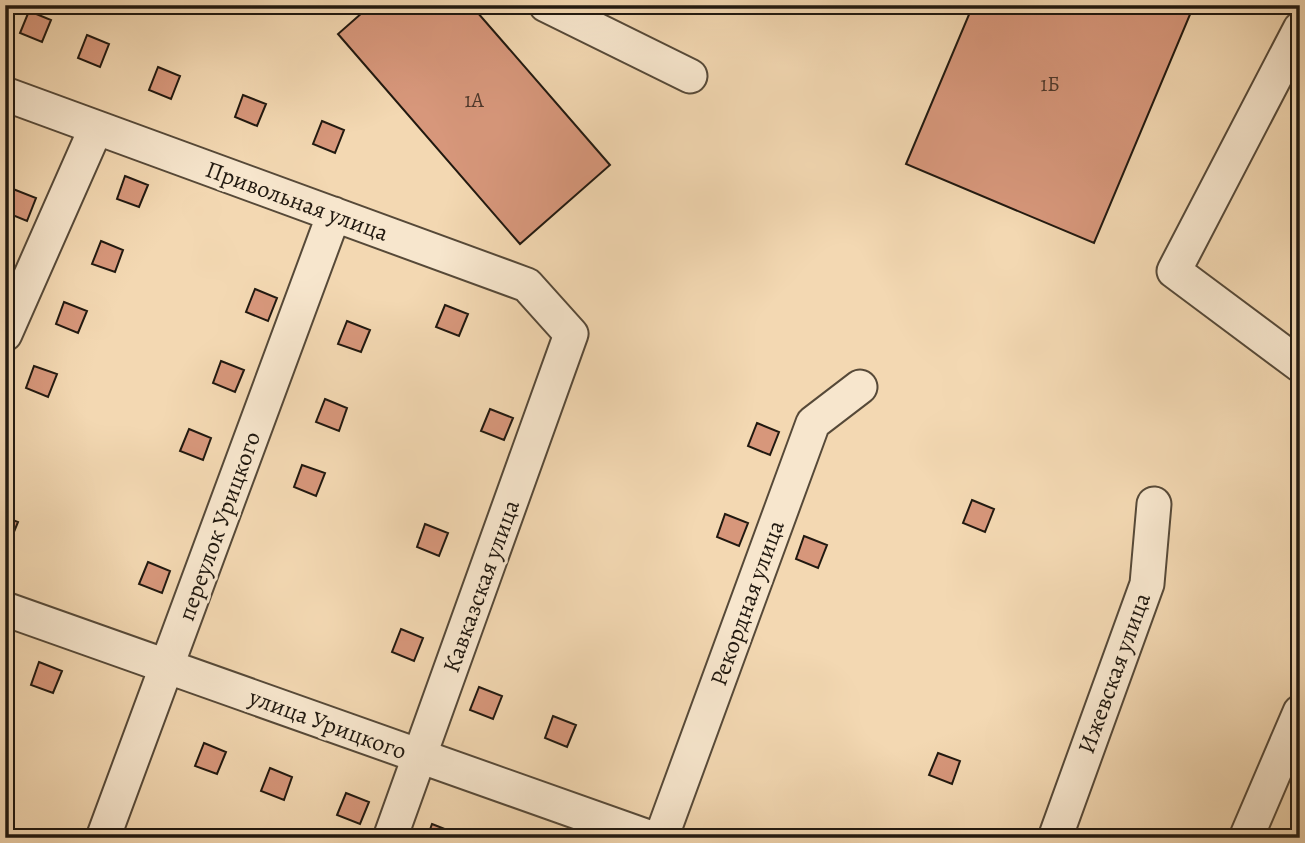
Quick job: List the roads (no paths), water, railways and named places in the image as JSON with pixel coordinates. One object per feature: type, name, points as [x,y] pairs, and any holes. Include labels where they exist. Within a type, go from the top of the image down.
[{"type":"street","points":[[546,5],[690,76]]},
{"type":"street","points":[[1300,29],[1174,271],[1300,365]]},
{"type":"street","name":"Привольная улица","points":[[5,94],[527,285],[570,334]]},
{"type":"street","points":[[5,334],[96,128]]},
{"type":"street","name":"переулок Урицкого","points":[[103,838],[334,214]]},
{"type":"street","name":"Кавказская улица","points":[[390,838],[570,334]]},
{"type":"street","name":"Рекордная улица","points":[[661,838],[813,423],[860,387]]},
{"type":"street","name":"Ижевская улица","points":[[1055,838],[1147,584],[1154,504]]},
{"type":"street","name":"улица Урицкого","points":[[5,609],[651,838]]},
{"type":"street","points":[[1246,838],[1300,712]]}]
